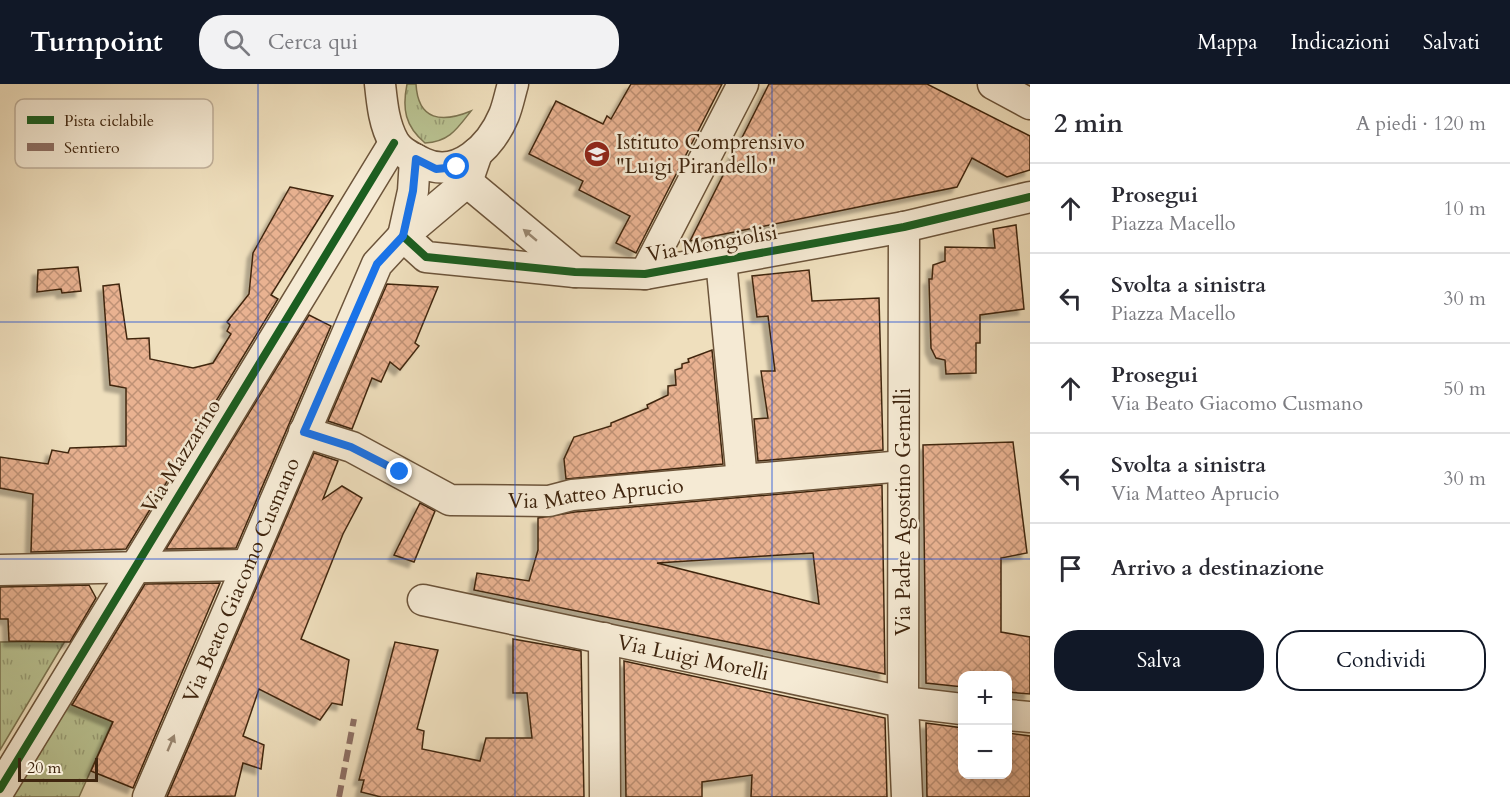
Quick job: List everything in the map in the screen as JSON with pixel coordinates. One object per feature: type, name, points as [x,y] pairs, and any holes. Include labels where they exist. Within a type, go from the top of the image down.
[{"type":"street","points":[[380,84],[385,118],[405,151],[413,191],[403,236]]},
{"type":"street","points":[[513,84],[503,116],[477,153],[467,182],[575,272]]},
{"type":"street","points":[[645,274],[742,84]]},
{"type":"street","points":[[993,84],[1027,97]]},
{"type":"street","points":[[405,151],[436,169],[457,167],[477,153]]},
{"type":"street","name":"Via Mazzarino","points":[[0,789],[134,567],[405,151]]},
{"type":"street","name":"Via Beato Giacomo Cusmano","points":[[148,797],[377,264],[403,236],[467,182]]},
{"type":"street","name":"Via Mongiolisi","points":[[403,236],[426,257],[575,272],[645,274],[904,227],[1030,197]]},
{"type":"street","name":"Via Padre Agostino Gemelli","points":[[904,227],[903,702],[907,797]]},
{"type":"street","points":[[722,260],[742,480]]},
{"type":"street","name":"Via Matteo Aprucio","points":[[304,432],[351,447],[450,500],[549,501],[572,495],[903,466]]},
{"type":"street","points":[[0,570],[246,565]]},
{"type":"street","name":"Via Luigi Morelli","points":[[423,600],[903,702],[958,708]]},
{"type":"street","points":[[604,638],[605,797]]},
{"type":"street","points":[[1012,715],[1030,717]]},
{"type":"green space","points":[[407,84],[416,84],[421,106],[433,116],[450,117],[471,111],[452,133],[440,140],[425,143],[409,123],[405,109]]},
{"type":"green space","points":[[65,641],[0,750],[0,642]]},
{"type":"green space","points":[[69,703],[101,717],[105,711],[115,716],[79,797],[13,797]]},
{"type":"building","name":"Istituto Comprensivo \"Luigi Pirandello\"","points":[[631,84],[722,84],[636,253],[616,243],[630,216],[579,190],[583,181],[529,154],[556,101],[603,124],[607,116],[611,119]]},
{"type":"building","points":[[769,84],[927,84],[1030,136],[1030,170],[1007,177],[972,158],[957,187],[690,241]]},
{"type":"building","points":[[290,187],[333,196],[271,295],[278,299],[126,549],[31,552],[33,494],[0,488],[0,457],[48,464],[52,450],[68,453],[70,448],[126,446],[126,388],[110,385],[103,286],[119,284],[127,339],[149,338],[150,359],[193,368],[213,363],[231,334],[227,331],[230,325],[227,322],[249,294],[253,253]]},
{"type":"building","points":[[1016,225],[1024,309],[980,315],[980,343],[976,343],[976,373],[946,374],[945,360],[936,358],[931,348],[929,279],[932,279],[933,265],[945,261],[945,247],[995,248],[993,229]]},
{"type":"building","points":[[78,267],[81,291],[62,293],[61,289],[37,292],[38,270]]},
{"type":"building","points":[[809,270],[812,301],[879,298],[883,450],[758,461],[754,419],[768,418],[761,371],[775,371],[768,316],[757,317],[752,276]]},
{"type":"building","points":[[387,284],[438,287],[415,343],[419,346],[400,370],[390,362],[381,382],[372,378],[352,429],[328,421]]},
{"type":"building","points":[[309,315],[331,326],[236,548],[166,549]]},
{"type":"building","points":[[712,350],[723,464],[566,479],[564,459],[574,437],[611,426],[611,423],[648,408],[647,405],[668,395],[668,386],[676,385],[675,370],[682,368],[682,364],[689,362],[688,359]]},
{"type":"building","points":[[1013,442],[1027,553],[1001,558],[1001,632],[1030,637],[1030,694],[1012,692],[1012,671],[958,671],[958,686],[926,683],[923,445]]},
{"type":"building","points":[[314,453],[338,461],[323,499],[342,486],[362,498],[343,534],[301,639],[349,660],[342,705],[332,703],[320,720],[259,689],[243,736],[264,745],[261,769],[243,763],[235,796],[167,797]]},
{"type":"building","points":[[882,485],[885,674],[474,590],[477,573],[529,581],[538,550],[538,518],[575,512]],"holes":[[[813,553],[819,604],[657,563]]]},
{"type":"building","points":[[420,503],[435,511],[414,562],[394,555]]},
{"type":"building","points":[[220,583],[133,788],[91,771],[113,722],[72,705],[145,584]]},
{"type":"building","points":[[89,585],[96,598],[70,642],[9,641],[8,619],[0,619],[0,587]]},
{"type":"building","points":[[513,639],[581,651],[584,797],[381,797],[361,792],[364,780],[359,780],[395,642],[438,650],[417,729],[424,731],[422,749],[480,761],[486,738],[532,738],[527,693],[513,693]]},
{"type":"building","points":[[624,661],[885,718],[887,797],[751,797],[752,775],[702,782],[702,797],[626,797]]},
{"type":"building","points":[[926,723],[958,727],[958,779],[1012,779],[1012,734],[1030,736],[1030,797],[927,797]]},
{"type":"marked path","points":[[339,797],[354,719]]},
{"type":"cycle path","points":[[0,789],[394,143]]},
{"type":"cycle path","points":[[403,236],[426,257],[575,272],[645,274],[904,227],[1030,197]]},
{"type":"place","name":"Istituto Comprensivo \"Luigi Pirandello\"","points":[[597,154]]},
{"type":"route","points":[[400,472],[351,447],[304,432],[377,264],[403,236],[413,191],[416,159],[436,169],[457,167]]}]
